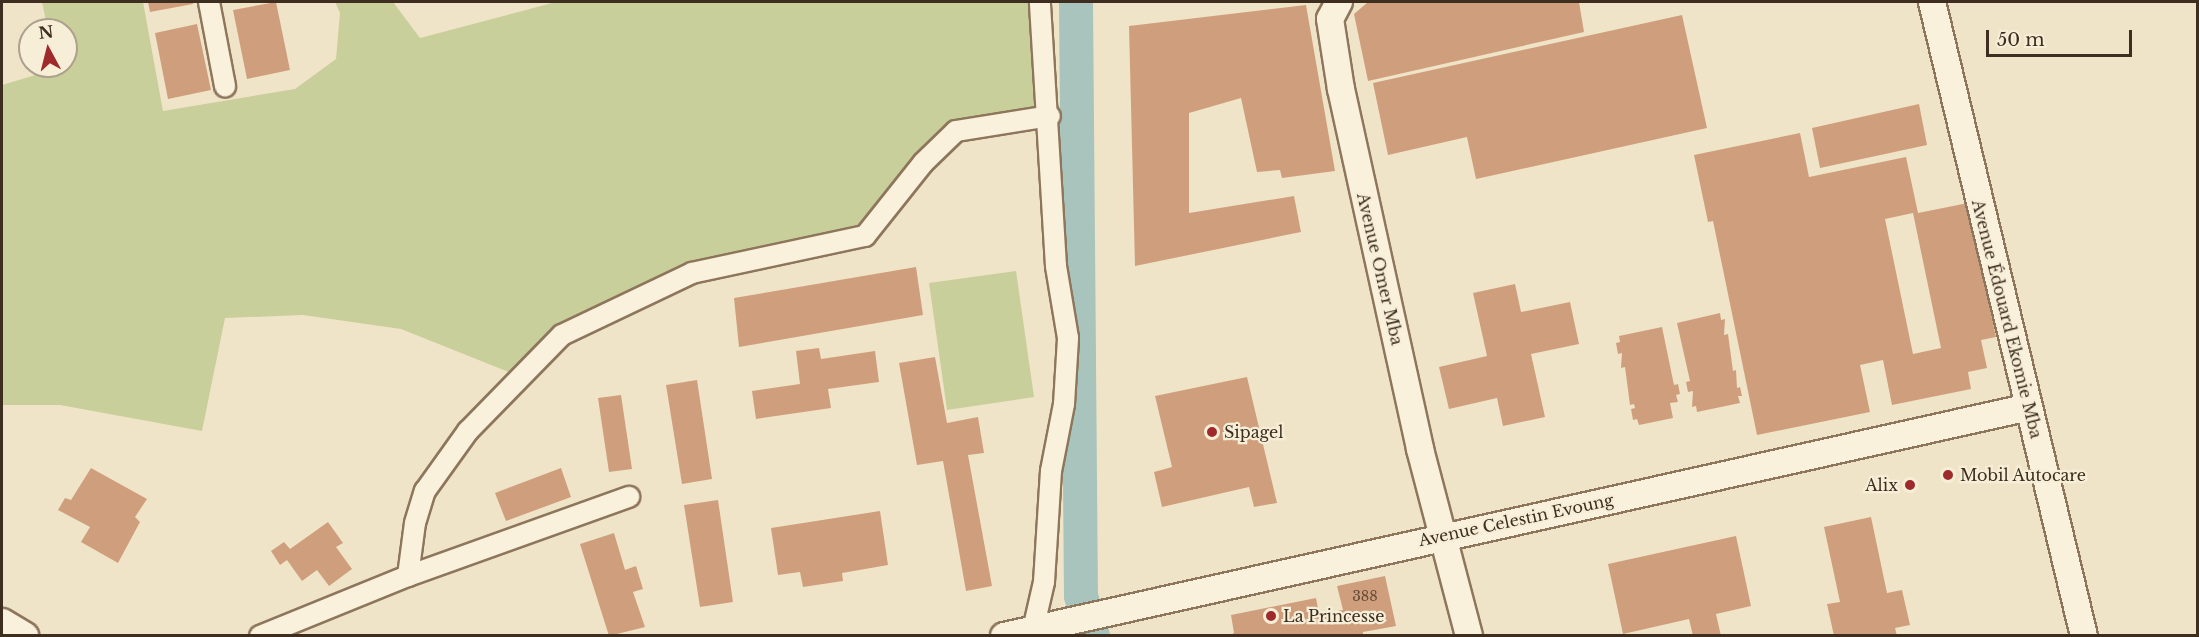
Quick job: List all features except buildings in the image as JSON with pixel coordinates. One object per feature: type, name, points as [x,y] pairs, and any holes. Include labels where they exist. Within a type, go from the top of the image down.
[{"type":"main road","points":[[2,623],[24,636]]},
{"type":"street","points":[[209,2],[225,86]]},
{"type":"street","points":[[1032,630],[1044,582],[1051,471],[1064,404],[1068,338],[1056,266],[1050,116],[1040,2]]},
{"type":"street","name":"Avenue Omer Mba","points":[[1339,2],[1330,19],[1341,89],[1443,536],[1469,636]]},
{"type":"street","name":"Avenue Édouard Ekomie Mba","points":[[1932,2],[2084,636]]},
{"type":"street","points":[[408,576],[415,523],[425,491],[468,431],[562,335],[692,273],[865,236],[923,163],[956,131],[1050,116]]},
{"type":"street","name":"Avenue Celestin Evoung","points":[[1004,636],[2029,406]]},
{"type":"street","points":[[260,636],[408,576],[630,497]]},
{"type":"green space","points":[[42,2],[143,2],[163,111],[295,89],[336,59],[340,13],[335,2],[393,2],[420,38],[556,2],[1040,2],[1050,116],[956,131],[865,236],[692,273],[562,335],[521,377],[401,329],[303,315],[225,318],[202,431],[60,405],[2,405],[2,85],[26,78],[78,78],[78,18],[45,18]]},
{"type":"green space","points":[[1016,271],[1034,397],[947,410],[929,283]]},
{"type":"waterway","points":[[1076,2],[1081,596],[1093,636]]},
{"type":"place","name":"Sipagel","points":[[1212,432]]},
{"type":"place","name":"Mobil Autocare","points":[[1948,475]]},
{"type":"place","name":"Alix","points":[[1910,485]]},
{"type":"place","name":"La Princesse","points":[[1271,616]]}]
